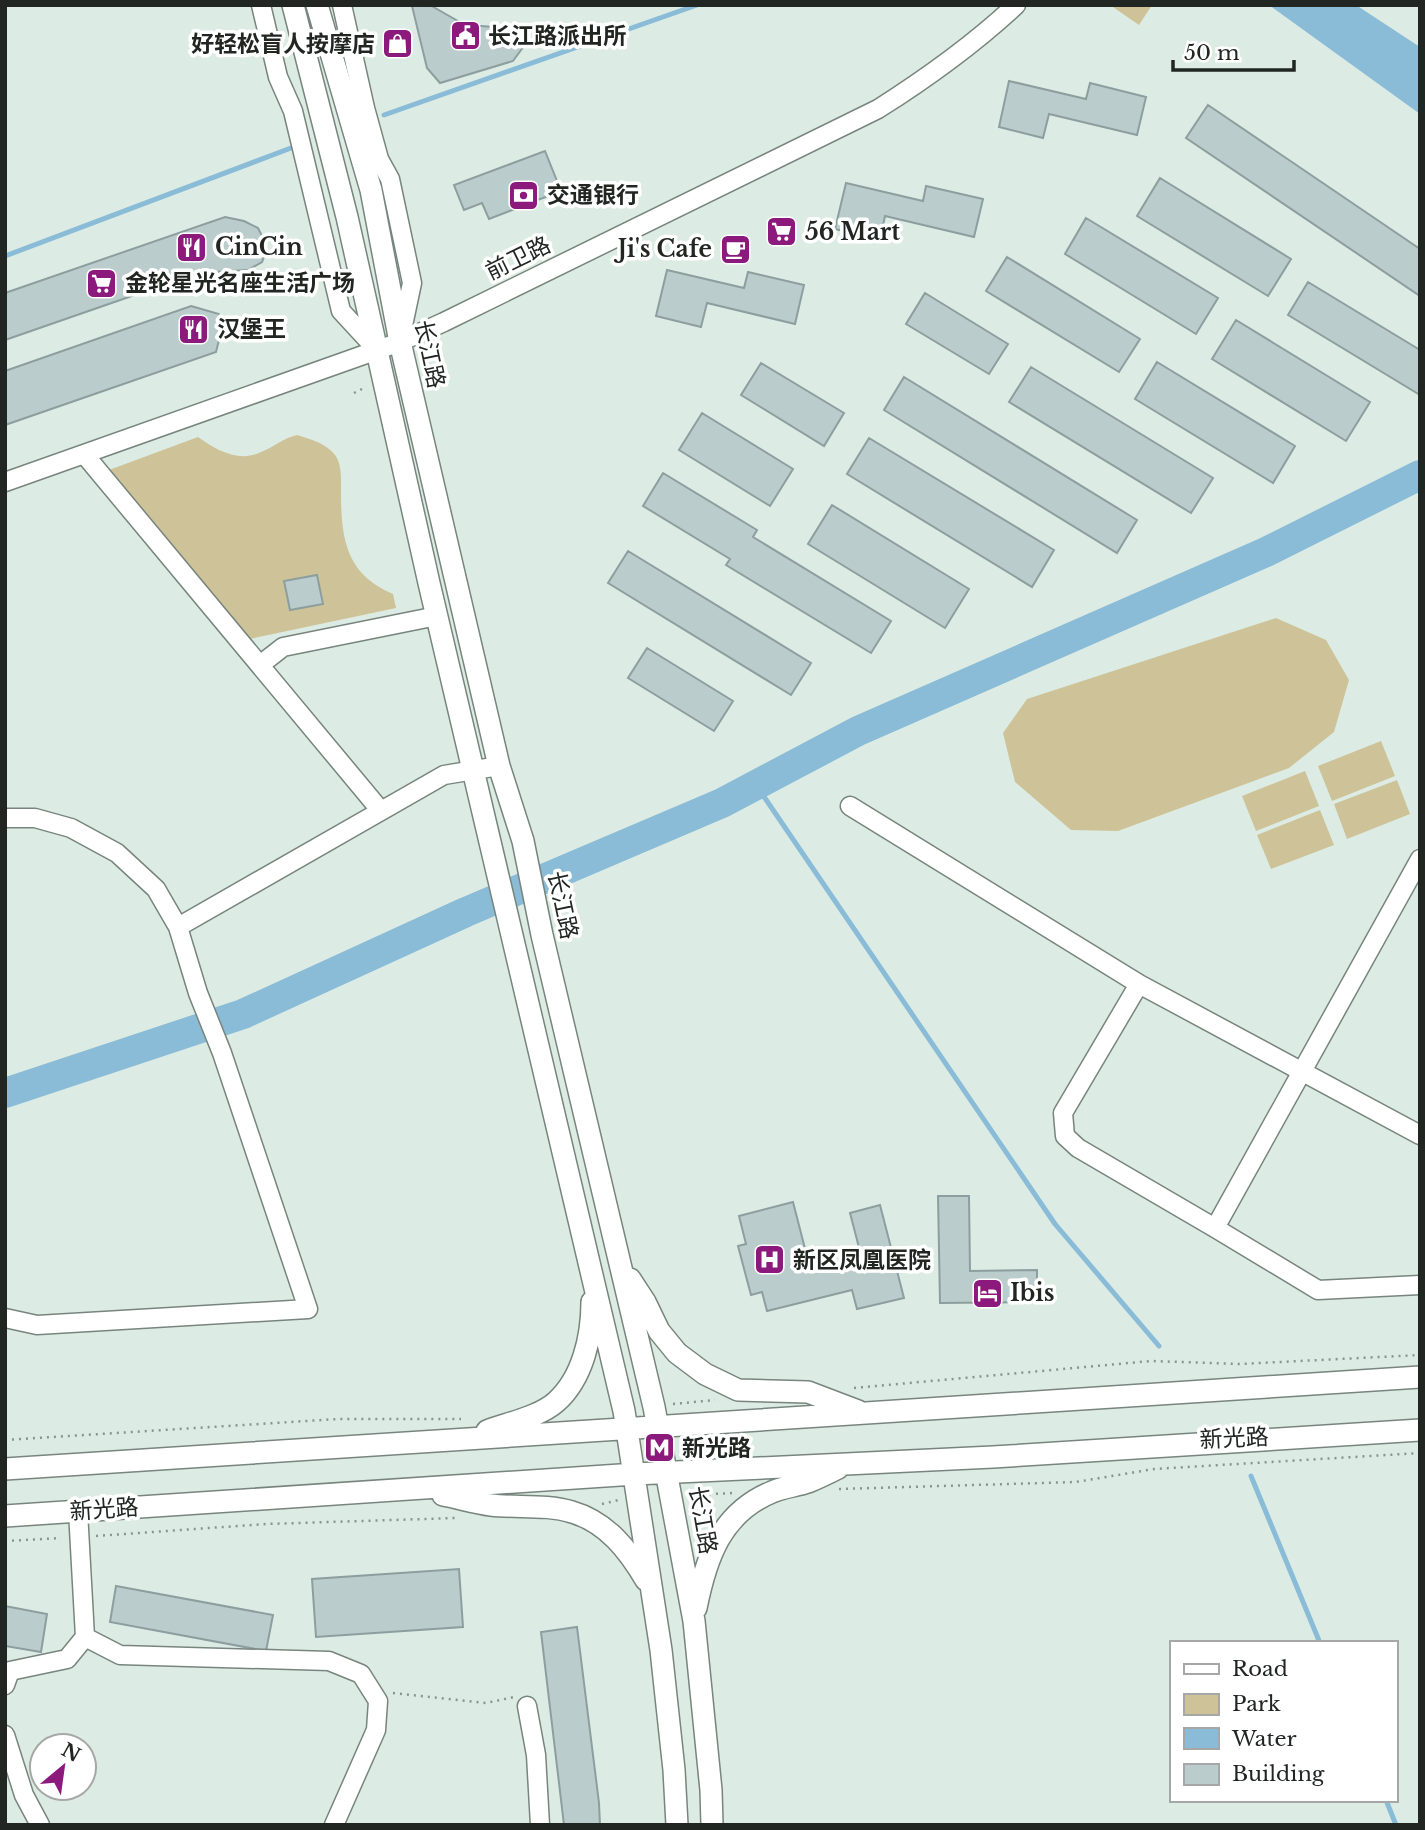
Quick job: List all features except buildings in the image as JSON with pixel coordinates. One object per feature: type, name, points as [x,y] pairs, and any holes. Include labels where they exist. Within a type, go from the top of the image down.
[{"type":"main road","points":[[293,5],[347,217],[513,945],[593,1275],[627,1429],[652,1590],[674,1770],[677,1825]]},
{"type":"main road","name":"长江路","points":[[317,5],[371,190],[400,342],[499,766],[523,841],[542,935],[659,1426],[694,1620],[710,1777],[712,1825]]},
{"type":"main road","points":[[621,1265],[645,1302],[659,1331],[677,1353],[705,1374],[738,1390],[808,1392],[866,1414]]},
{"type":"main road","points":[[468,1439],[536,1413],[555,1403],[566,1390],[583,1359],[592,1308],[593,1275]]},
{"type":"main road","name":"新光路","points":[[5,1469],[1420,1377]]},
{"type":"main road","name":"新光路","points":[[5,1516],[635,1474],[1420,1430]]},
{"type":"main road","points":[[694,1620],[702,1577],[711,1550],[727,1525],[743,1509],[772,1492],[808,1482],[848,1464]]},
{"type":"main road","points":[[417,1489],[490,1505],[572,1511],[594,1522],[614,1537],[630,1553],[652,1590]]},
{"type":"street","points":[[261,5],[278,77],[293,111],[341,311],[377,350]]},
{"type":"street","points":[[342,5],[368,121],[379,159],[390,179],[412,283],[400,342]]},
{"type":"street","name":"前卫路","points":[[5,482],[400,342],[878,109],[934,74],[990,30],[1016,5]]},
{"type":"street","points":[[84,454],[381,811]]},
{"type":"street","points":[[260,665],[283,647],[437,616]]},
{"type":"street","points":[[178,927],[444,775],[499,766]]},
{"type":"street","points":[[849,806],[1139,984],[1420,1135]]},
{"type":"street","points":[[5,817],[35,818],[71,828],[117,853],[156,889],[178,927],[198,993],[222,1053],[308,1309],[37,1325],[5,1318]]},
{"type":"street","points":[[1215,1227],[1420,859]]},
{"type":"street","points":[[1139,984],[1063,1113],[1065,1136],[1077,1148],[1318,1290],[1420,1285]]},
{"type":"street","points":[[7,1676],[67,1659],[85,1637],[78,1511]]},
{"type":"street","points":[[85,1637],[120,1655],[329,1661],[361,1674],[378,1701],[376,1730],[334,1825]]},
{"type":"street","points":[[527,1706],[536,1755],[540,1825]]},
{"type":"street","points":[[5,1735],[24,1795],[40,1825]]},
{"type":"path","points":[[354,393],[362,389]]},
{"type":"path","name":"新光路","points":[[839,1489],[1076,1482],[1154,1469],[1420,1453]]},
{"type":"path","points":[[671,1496],[734,1493]]},
{"type":"path","points":[[572,1511],[638,1496]]},
{"type":"path","name":"新光路","points":[[5,1541],[266,1524],[464,1518]]},
{"type":"path","points":[[378,1701],[392,1693],[486,1703],[514,1696],[527,1706]]},
{"type":"green space","points":[[1110,5],[1152,5],[1139,25]]},
{"type":"green space","points":[[297,435],[322,444],[337,459],[341,472],[342,524],[349,552],[355,565],[365,576],[393,594],[396,608],[245,640],[109,470],[198,437],[228,454],[244,456],[261,452]]},
{"type":"green space","points":[[1276,618],[1326,640],[1349,680],[1334,732],[1289,768],[1118,831],[1071,830],[1015,782],[1003,733],[1027,699]]},
{"type":"green space","points":[[1381,741],[1395,776],[1332,801],[1318,766]]},
{"type":"green space","points":[[1305,771],[1319,806],[1256,831],[1242,796]]},
{"type":"green space","points":[[1397,780],[1410,814],[1347,839],[1334,804]]},
{"type":"green space","points":[[1320,810],[1334,845],[1271,869],[1257,835]]},
{"type":"water","points":[[1269,5],[1356,5],[1420,47],[1420,114]]},
{"type":"waterway","points":[[384,115],[697,5]]},
{"type":"waterway","points":[[5,256],[291,148]]},
{"type":"waterway","points":[[5,1093],[243,1014],[466,912],[722,803],[858,731],[1266,552],[1420,475]]},
{"type":"waterway","points":[[756,785],[1055,1224],[1159,1346]]},
{"type":"waterway","points":[[1251,1476],[1319,1641]]},
{"type":"waterway","points":[[1387,1802],[1396,1825]]},
{"type":"place","name":"长江路派出所","points":[[465,36]]},
{"type":"place","name":"好轻松盲人按摩店","points":[[398,44]]},
{"type":"place","name":"交通银行","points":[[524,195]]},
{"type":"place","name":"56 Mart","points":[[782,232]]},
{"type":"place","name":"CinCin","points":[[192,247]]},
{"type":"place","name":"Ji's Cafe","points":[[735,249]]},
{"type":"place","name":"金轮星光名座生活广场","points":[[102,283]]},
{"type":"place","name":"汉堡王","points":[[194,329]]},
{"type":"place","name":"新区凤凰医院","points":[[770,1260]]},
{"type":"place","name":"Ibis","points":[[987,1293]]},
{"type":"place","name":"新光路","points":[[659,1448]]}]
